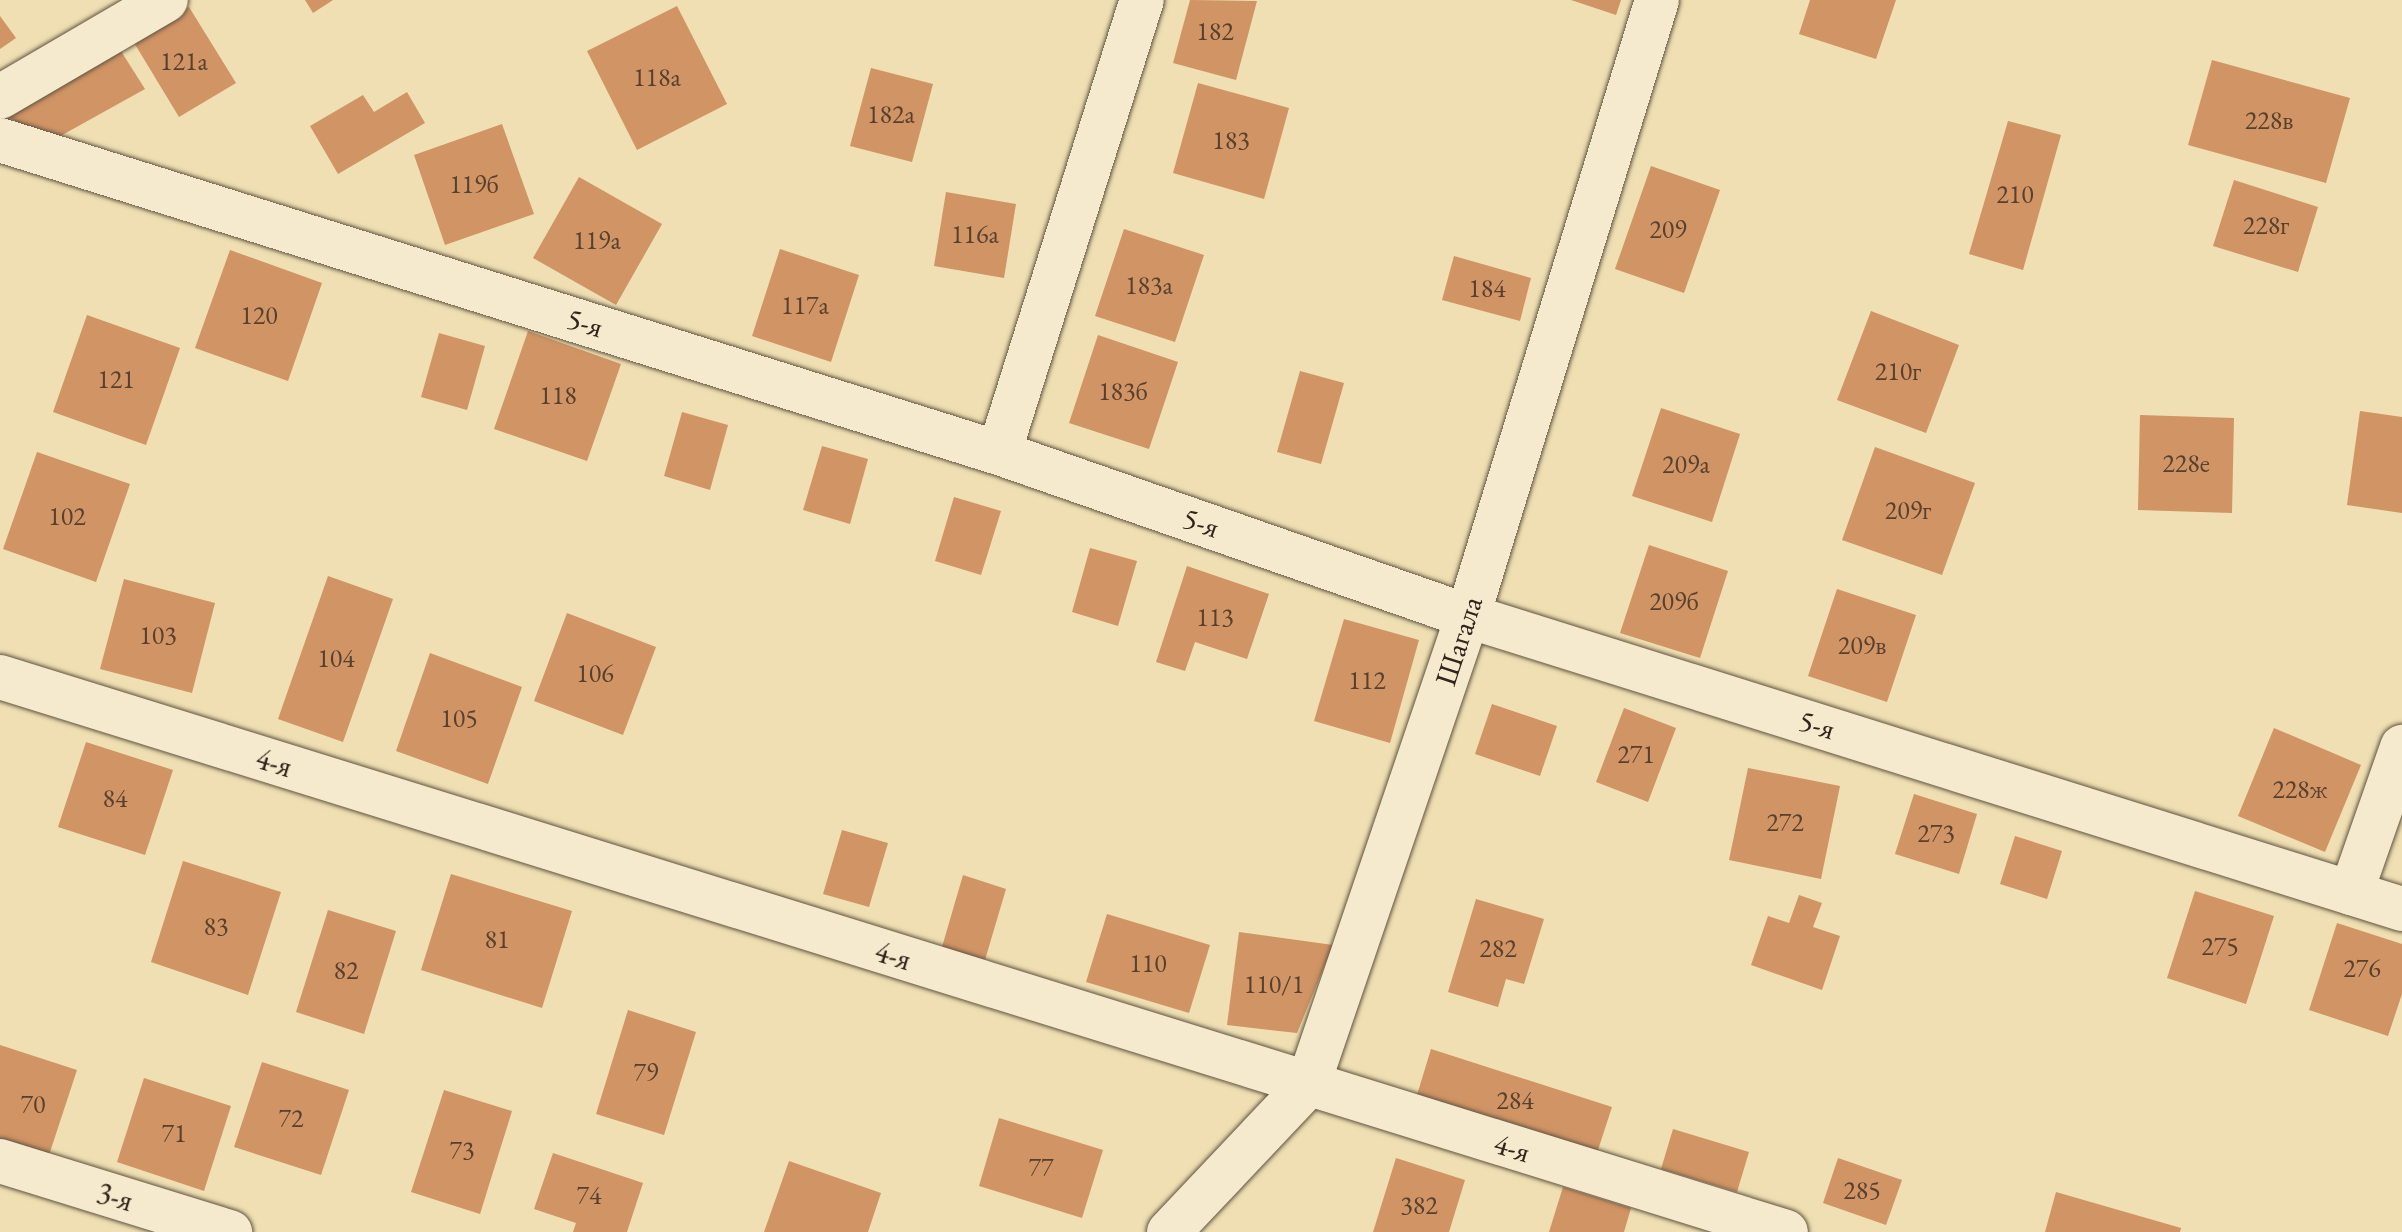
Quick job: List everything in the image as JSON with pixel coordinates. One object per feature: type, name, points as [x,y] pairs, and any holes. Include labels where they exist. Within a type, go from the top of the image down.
[{"type":"street","points":[[0,97],[166,0]]},
{"type":"street","points":[[999,453],[1142,0]]},
{"type":"street","name":"Шагала","points":[[1169,1232],[1308,1085],[1468,616],[1657,0]]},
{"type":"street","name":"5-я","points":[[0,140],[999,453],[1468,616],[2402,909]]},
{"type":"street","name":"4-я","points":[[0,677],[1786,1232]]},
{"type":"street","points":[[2351,893],[2402,747]]},
{"type":"street","name":"3-я","points":[[0,1161],[230,1232]]},
{"type":"building","points":[[305,0],[333,0],[313,13]]},
{"type":"building","points":[[1190,0],[1257,1],[1236,80],[1173,63]]},
{"type":"building","points":[[1571,0],[1621,0],[1616,15]]},
{"type":"building","points":[[1810,0],[1896,0],[1876,59],[1799,34]]},
{"type":"building","points":[[677,6],[727,104],[637,150],[587,51]]},
{"type":"building","points":[[189,7],[236,83],[179,117],[133,41]]},
{"type":"building","points":[[0,16],[16,38],[0,49]]},
{"type":"building","points":[[119,48],[145,89],[46,144],[3,112]]},
{"type":"building","points":[[2212,60],[2350,98],[2326,183],[2188,145]]},
{"type":"building","points":[[871,68],[933,84],[912,162],[850,146]]},
{"type":"building","points":[[1198,83],[1289,108],[1264,199],[1173,173]]},
{"type":"building","points":[[407,92],[425,123],[338,174],[310,126],[363,95],[374,112]]},
{"type":"building","points":[[2008,121],[2061,135],[2023,270],[1969,254]]},
{"type":"building","points":[[502,124],[534,214],[445,245],[414,155]]},
{"type":"building","points":[[1651,166],[1720,190],[1684,293],[1615,269]]},
{"type":"building","points":[[579,177],[662,224],[616,305],[533,258]]},
{"type":"building","points":[[2234,180],[2318,207],[2298,272],[2213,246]]},
{"type":"building","points":[[946,192],[1016,204],[1004,278],[934,266]]},
{"type":"building","points":[[1124,229],[1204,255],[1175,342],[1095,316]]},
{"type":"building","points":[[780,249],[859,275],[831,362],[752,336]]},
{"type":"building","points":[[230,250],[322,283],[288,381],[195,348]]},
{"type":"building","points":[[1454,256],[1531,278],[1520,321],[1442,300]]},
{"type":"building","points":[[1871,311],[1959,345],[1926,433],[1837,400]]},
{"type":"building","points":[[87,315],[180,348],[146,445],[53,412]]},
{"type":"building","points":[[528,331],[621,364],[587,461],[494,429]]},
{"type":"building","points":[[439,333],[485,346],[467,410],[421,397]]},
{"type":"building","points":[[1098,335],[1178,362],[1149,449],[1069,423]]},
{"type":"building","points":[[1300,371],[1344,383],[1321,464],[1277,452]]},
{"type":"building","points":[[1661,408],[1740,434],[1712,522],[1632,496]]},
{"type":"building","points":[[2360,411],[2402,417],[2402,513],[2347,505]]},
{"type":"building","points":[[682,412],[728,425],[710,490],[664,476]]},
{"type":"building","points":[[2140,415],[2234,418],[2232,513],[2138,510]]},
{"type":"building","points":[[822,446],[868,459],[850,524],[803,510]]},
{"type":"building","points":[[1875,447],[1975,483],[1942,575],[1842,540]]},
{"type":"building","points":[[37,452],[130,484],[96,582],[3,549]]},
{"type":"building","points":[[954,497],[1001,511],[981,575],[935,561]]},
{"type":"building","points":[[1649,545],[1728,571],[1700,658],[1620,633]]},
{"type":"building","points":[[1090,548],[1137,561],[1118,626],[1072,612]]},
{"type":"building","points":[[1187,566],[1269,594],[1247,659],[1195,642],[1185,671],[1156,662]]},
{"type":"building","points":[[328,576],[393,599],[343,742],[278,719]]},
{"type":"building","points":[[124,579],[215,603],[192,693],[100,669]]},
{"type":"building","points":[[1837,589],[1916,615],[1887,702],[1808,676]]},
{"type":"building","points":[[567,613],[656,647],[623,735],[534,701]]},
{"type":"building","points":[[1344,619],[1419,640],[1390,743],[1314,721]]},
{"type":"building","points":[[430,653],[522,687],[488,784],[396,751]]},
{"type":"building","points":[[1492,704],[1557,726],[1540,776],[1475,754]]},
{"type":"building","points":[[1624,708],[1676,728],[1648,802],[1596,782]]},
{"type":"building","points":[[2274,728],[2361,765],[2325,852],[2238,816]]},
{"type":"building","points":[[86,742],[173,770],[145,855],[58,827]]},
{"type":"building","points":[[1748,768],[1840,786],[1821,879],[1729,860]]},
{"type":"building","points":[[1914,794],[1977,814],[1959,874],[1895,854]]},
{"type":"building","points":[[842,830],[888,843],[869,907],[823,894]]},
{"type":"building","points":[[2015,836],[2062,851],[2047,899],[2000,884]]},
{"type":"building","points":[[183,861],[281,892],[248,995],[151,962]]},
{"type":"building","points":[[451,874],[572,911],[542,1008],[421,970]]},
{"type":"building","points":[[963,875],[1006,889],[985,960],[942,947]]},
{"type":"building","points":[[2195,891],[2274,916],[2246,1004],[2167,978]]},
{"type":"building","points":[[1799,895],[1822,903],[1813,927],[1840,936],[1822,990],[1751,965],[1768,916],[1789,923]]},
{"type":"building","points":[[1476,899],[1544,919],[1524,984],[1506,979],[1498,1007],[1448,992]]},
{"type":"building","points":[[328,910],[396,931],[364,1034],[296,1012]]},
{"type":"building","points":[[1107,914],[1210,945],[1189,1013],[1086,982]]},
{"type":"building","points":[[2337,923],[2402,944],[2402,994],[2388,1036],[2309,1010]]},
{"type":"building","points":[[1239,932],[1333,945],[1297,1033],[1227,1025]]},
{"type":"building","points":[[628,1010],[696,1032],[664,1135],[596,1114]]},
{"type":"building","points":[[0,1045],[77,1070],[49,1155],[0,1139]]},
{"type":"building","points":[[1431,1049],[1612,1107],[1597,1153],[1417,1095]]},
{"type":"building","points":[[262,1062],[349,1090],[321,1175],[234,1147]]},
{"type":"building","points":[[144,1078],[231,1106],[204,1191],[117,1162]]},
{"type":"building","points":[[444,1090],[512,1111],[480,1214],[411,1192]]},
{"type":"building","points":[[999,1118],[1103,1150],[1082,1218],[979,1186]]},
{"type":"building","points":[[1673,1129],[1749,1152],[1737,1192],[1661,1169]]},
{"type":"building","points":[[553,1153],[643,1183],[627,1232],[573,1232],[576,1223],[534,1209]]},
{"type":"building","points":[[1396,1158],[1465,1180],[1449,1232],[1373,1232]]},
{"type":"building","points":[[1838,1158],[1902,1180],[1886,1225],[1823,1203]]},
{"type":"building","points":[[789,1161],[881,1193],[868,1232],[764,1232]]},
{"type":"building","points":[[1563,1187],[1631,1208],[1624,1232],[1549,1232]]},
{"type":"building","points":[[2056,1192],[2181,1228],[2180,1232],[2045,1232]]}]
